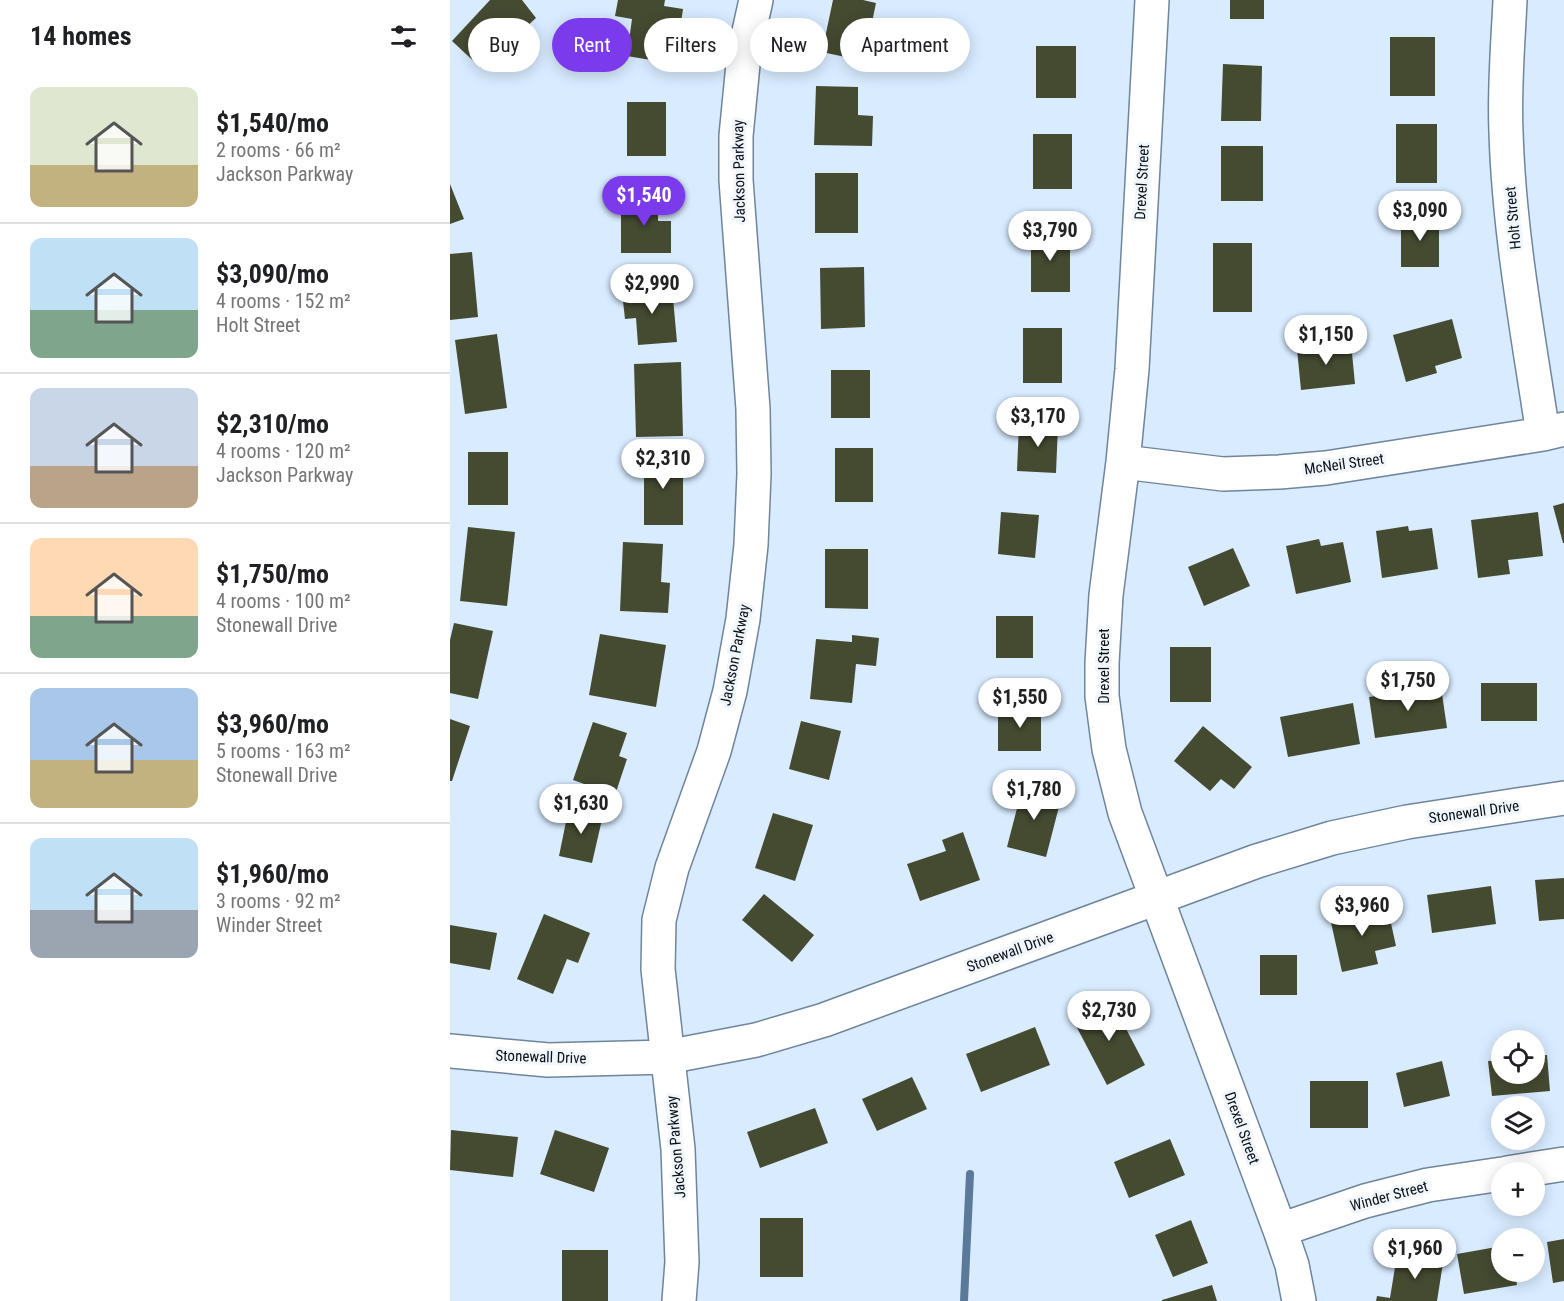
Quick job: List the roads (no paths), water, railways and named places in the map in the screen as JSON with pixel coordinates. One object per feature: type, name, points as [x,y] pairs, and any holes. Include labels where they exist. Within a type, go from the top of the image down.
[{"type":"street","name":"Jackson Parkway","points":[[679,1301],[682,1262],[678,1149],[658,969],[659,920],[672,868],[714,752],[730,691],[743,619],[751,545],[754,474],[753,409],[736,180],[736,136],[744,54],[756,0]]},
{"type":"street","name":"Drexel Street","points":[[1152,0],[1132,369],[1106,595],[1102,696],[1109,749],[1125,813],[1280,1230],[1292,1265],[1299,1301]]},
{"type":"street","name":"Holt Street","points":[[1510,0],[1506,133],[1514,236],[1554,432]]},
{"type":"street","name":"McNeil Street","points":[[1123,462],[1223,474],[1279,472],[1326,468],[1554,432]]},
{"type":"street","name":"Stonewall Drive","points":[[450,1051],[548,1060],[667,1057],[756,1040],[824,1020],[1257,861],[1332,838],[1407,822],[1564,798]]},
{"type":"street","points":[[1545,1167],[1564,1164]]},
{"type":"street","name":"Winder Street","points":[[1280,1230],[1365,1201],[1418,1188],[1491,1176]]},
{"type":"waterway","points":[[964,1301],[970,1174]]}]
